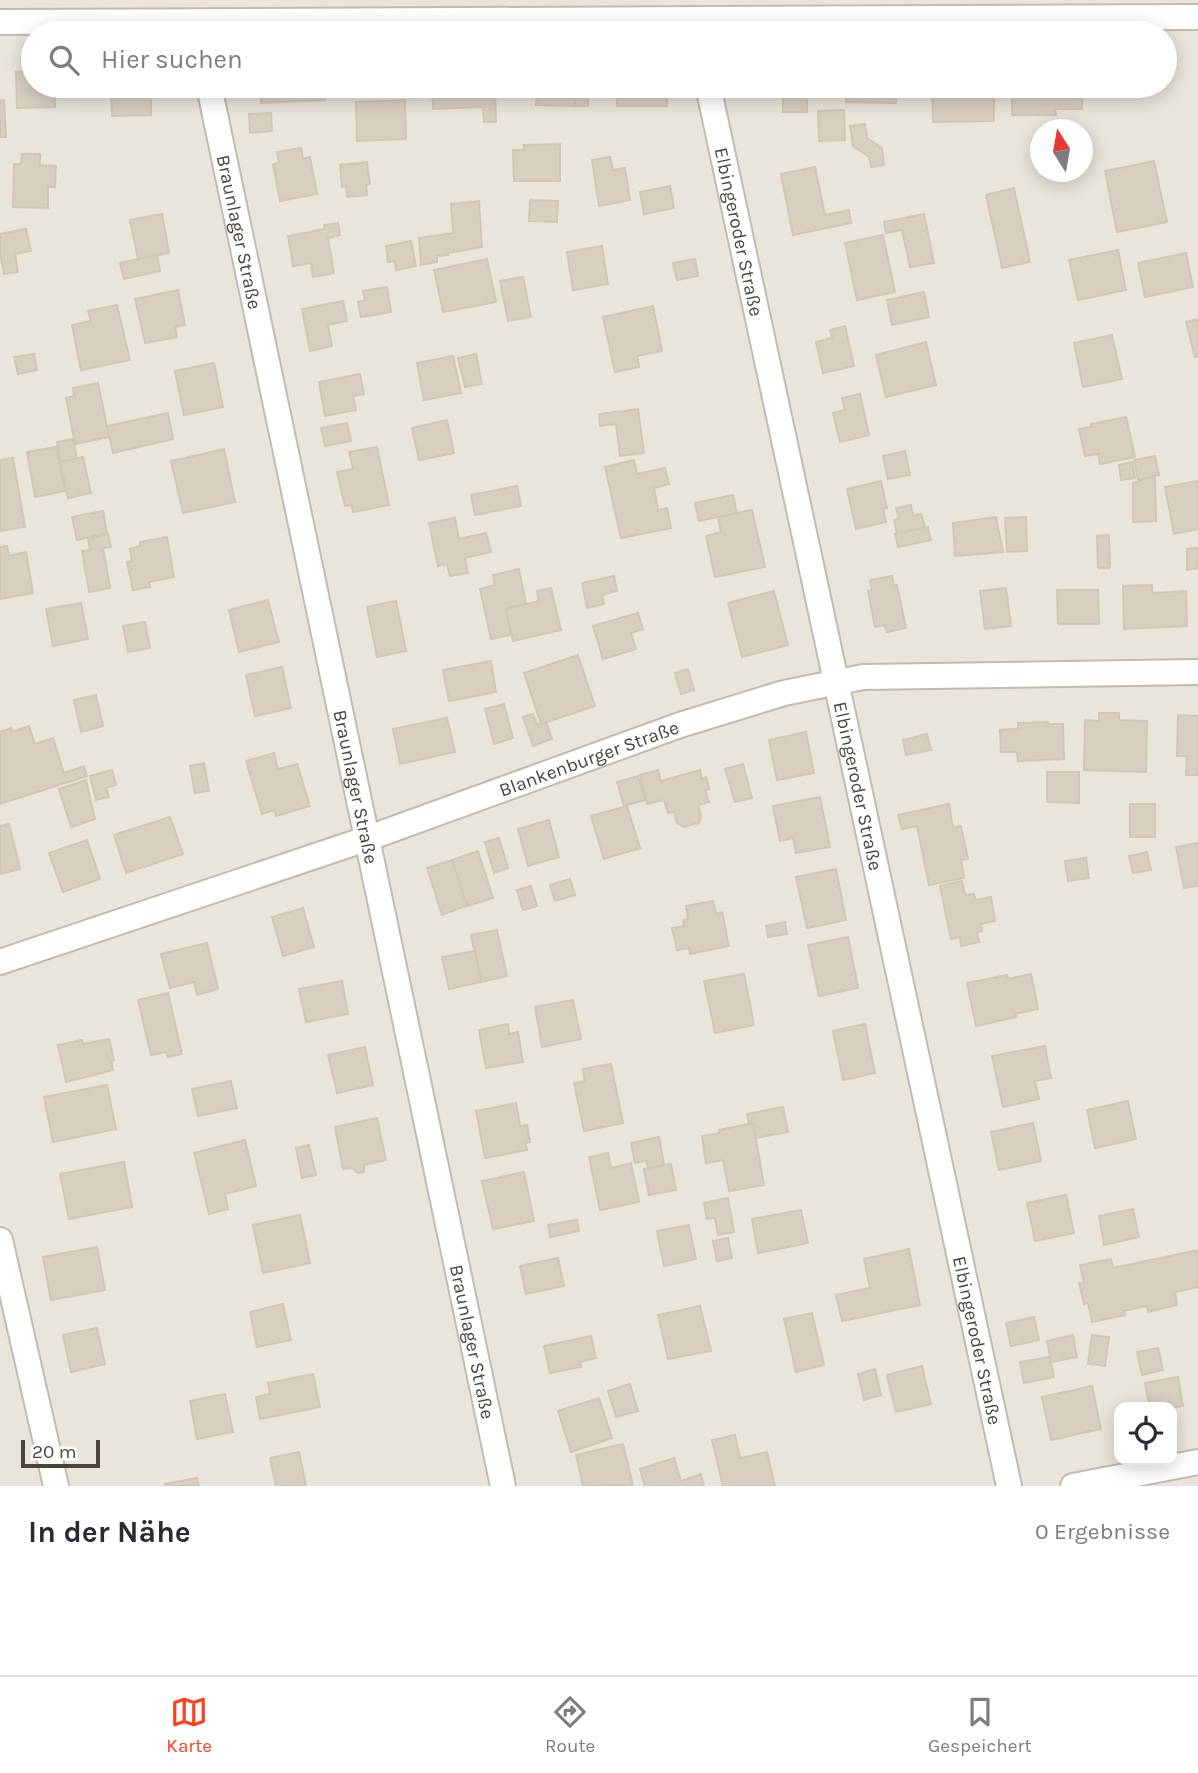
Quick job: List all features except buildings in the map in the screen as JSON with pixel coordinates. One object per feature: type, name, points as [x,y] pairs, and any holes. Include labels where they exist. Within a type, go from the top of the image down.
[{"type":"street","points":[[495,21],[693,17],[1198,17]]},
{"type":"street","points":[[0,22],[21,23]]},
{"type":"street","name":"Braunlager Straße","points":[[212,98],[503,1486]]},
{"type":"street","name":"Elbingeroder Straße","points":[[711,98],[1009,1486]]},
{"type":"street","name":"Blankenburger Straße","points":[[0,962],[366,839],[680,725],[784,692],[863,677],[1198,672]]},
{"type":"street","points":[[0,1240],[56,1486]]},
{"type":"street","points":[[1073,1486],[1198,1462]]},
{"type":"shaded area","points":[[0,0],[1198,0],[1198,1486],[0,1486]]}]
